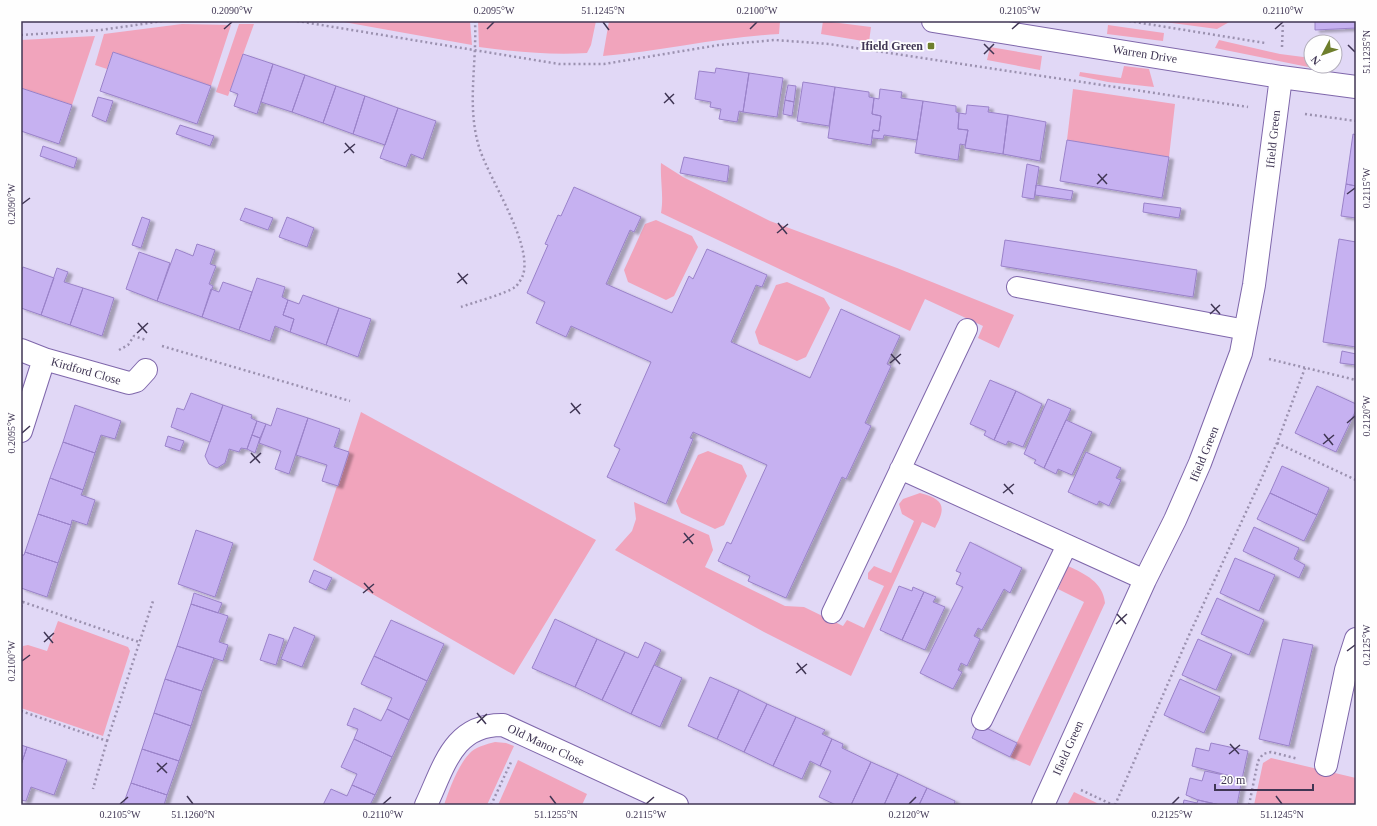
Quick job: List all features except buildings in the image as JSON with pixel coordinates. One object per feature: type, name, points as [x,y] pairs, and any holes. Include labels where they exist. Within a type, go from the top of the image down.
[{"type":"street","name":"Warren Drive","points":[[933,21],[1280,77],[1356,87]]},
{"type":"street","name":"Ifield Green","points":[[1043,805],[1200,463],[1241,353],[1258,256],[1280,77]]},
{"type":"street","name":"Kirdford Close","points":[[21,350],[44,359],[129,383],[136,381],[146,370]]},
{"type":"street","name":"Kirdford Close","points":[[21,431],[44,359]]},
{"type":"street","points":[[1326,765],[1346,670],[1356,639]]},
{"type":"street","name":"Old Manor Close","points":[[426,805],[453,748],[463,737],[475,729],[489,725],[503,725],[678,805]]},
{"type":"lane","points":[[1017,287],[1246,330]]},
{"type":"lane","points":[[832,613],[967,329]]},
{"type":"lane","points":[[900,469],[1145,580]]},
{"type":"lane","points":[[982,720],[1067,545]]},
{"type":"path","points":[[21,35],[101,30],[163,21]]},
{"type":"path","points":[[297,21],[559,64],[604,64],[719,44],[775,40],[829,44],[1356,121]]},
{"type":"path","points":[[461,307],[515,287],[523,276],[525,267],[521,246],[512,218],[480,151],[472,119],[473,81],[476,50],[475,21]]},
{"type":"path","points":[[1130,21],[1268,44]]},
{"type":"path","points":[[1282,47],[1283,21]]},
{"type":"path","points":[[1275,45],[1289,48]]},
{"type":"path","points":[[98,374],[106,354],[119,350],[128,345],[134,336],[149,341]]},
{"type":"path","points":[[156,344],[192,356],[350,401]]},
{"type":"path","points":[[1241,353],[1356,380]]},
{"type":"path","points":[[1055,777],[1114,805],[1186,640],[1277,443],[1305,368]]},
{"type":"path","points":[[1277,443],[1356,480]]},
{"type":"path","points":[[93,789],[107,741],[153,601]]},
{"type":"path","points":[[21,606],[23,602],[139,642]]},
{"type":"path","points":[[21,711],[107,741]]},
{"type":"path","points":[[491,805],[524,734]]},
{"type":"path","points":[[1249,805],[1258,761],[1263,754],[1271,752],[1326,765]]},
{"type":"shaded area","points":[[338,21],[470,21],[472,45]]},
{"type":"shaded area","points":[[478,21],[596,21],[591,45],[587,53],[560,54],[520,52],[479,47]]},
{"type":"shaded area","points":[[609,21],[780,21],[779,34],[735,38],[603,56]]},
{"type":"shaded area","points":[[823,21],[871,27],[869,42],[821,34]]},
{"type":"shaded area","points":[[1157,21],[1231,21],[1217,29]]},
{"type":"shaded area","points":[[182,24],[231,25],[211,86],[113,52],[107,69],[95,65],[104,34]]},
{"type":"shaded area","points":[[239,24],[254,24],[228,96],[216,92]]},
{"type":"shaded area","points":[[1108,25],[1164,33],[1163,41],[1107,34]]},
{"type":"shaded area","points":[[95,36],[72,105],[21,88],[21,40]]},
{"type":"shaded area","points":[[1219,40],[1280,54],[1303,57],[1303,66],[1215,48]]},
{"type":"shaded area","points":[[990,47],[1042,56],[1040,70],[987,60]]},
{"type":"shaded area","points":[[1124,66],[1149,69],[1154,87],[1108,82],[1079,76],[1080,72],[1121,78]]},
{"type":"shaded area","points":[[1073,89],[1175,104],[1169,157],[1067,140]]},
{"type":"shaded area","points":[[661,163],[683,177],[770,221],[897,268],[1014,315],[999,348],[978,338],[983,326],[925,299],[910,331],[661,213]]},
{"type":"shaded area","points":[[656,220],[692,236],[698,247],[674,296],[666,300],[628,282],[624,270],[645,224]]},
{"type":"shaded area","points":[[787,282],[824,298],[830,308],[806,357],[797,361],[759,344],[755,332],[776,285]]},
{"type":"shaded area","points":[[361,412],[596,540],[514,675],[313,560]]},
{"type":"shaded area","points":[[708,451],[742,465],[747,476],[724,525],[715,529],[681,513],[676,501],[698,455]]},
{"type":"shaded area","points":[[920,493],[928,495],[939,501],[942,510],[939,521],[935,528],[922,522],[851,676],[764,632],[615,550],[632,531],[636,519],[634,502],[709,535],[713,550],[705,567],[785,606],[804,607],[843,626],[847,620],[864,628],[884,586],[868,579],[868,573],[874,566],[891,573],[914,521],[902,514],[899,504],[903,499]]},
{"type":"shaded area","points":[[1068,566],[1081,572],[1097,584],[1104,596],[1105,603],[1030,766],[1010,757],[1084,602],[1058,589]]},
{"type":"shaded area","points":[[58,621],[128,647],[130,651],[103,736],[21,708],[21,655],[23,646],[28,645],[47,651]]},
{"type":"shaded area","points":[[495,742],[506,743],[514,746],[487,805],[444,805],[455,776],[467,756],[477,748]]},
{"type":"shaded area","points":[[1271,758],[1356,778],[1356,805],[1254,805],[1263,763]]},
{"type":"shaded area","points":[[518,760],[587,794],[582,805],[498,805]]},
{"type":"shaded area","points":[[1074,792],[1101,805],[1067,805]]},
{"type":"place","name":"Ifield Green","points":[[931,46]]}]
